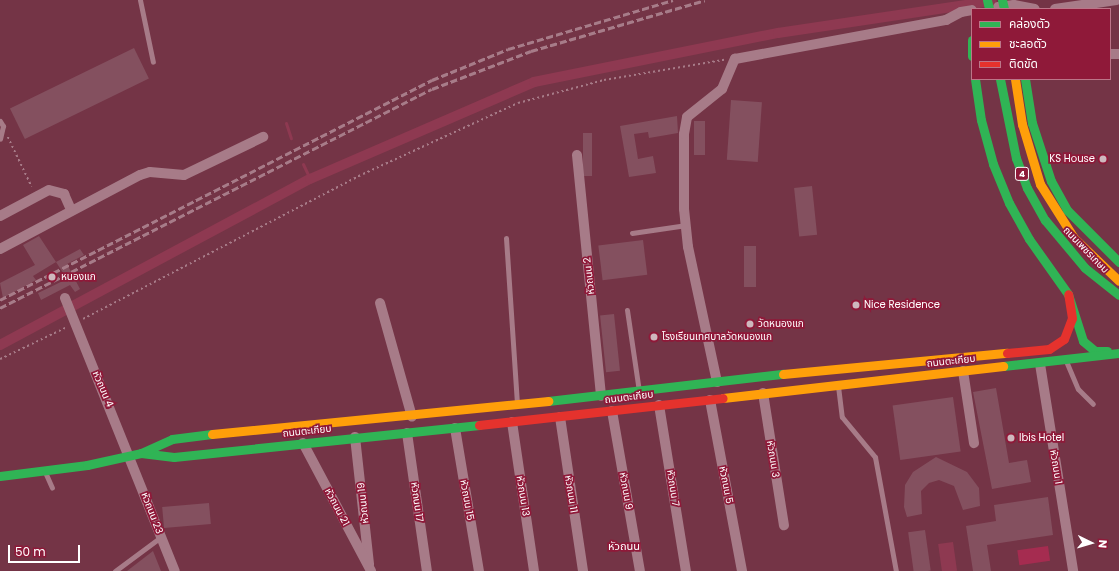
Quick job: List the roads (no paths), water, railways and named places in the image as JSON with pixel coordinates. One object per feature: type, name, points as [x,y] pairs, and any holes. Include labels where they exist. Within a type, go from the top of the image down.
[{"type":"street","points":[[1062,8],[1116,0]]},
{"type":"street","points":[[992,8],[1014,5],[1021,8]]},
{"type":"street","points":[[717,382],[686,225],[685,122],[693,112],[722,89],[736,58],[946,20],[960,12],[971,10]]},
{"type":"street","points":[[975,80],[991,157],[1009,202],[1029,239],[1068,294],[1083,342],[1095,351],[1119,352]]},
{"type":"street","name":"ถนนเพชรเกษม","points":[[1000,80],[1008,128],[1027,188],[1045,220],[1074,256],[1119,295]]},
{"type":"street","name":"ถนนเพชรเกษม","points":[[1015,80],[1023,131],[1040,184],[1056,213],[1084,248],[1119,280]]},
{"type":"street","points":[[1025,80],[1032,123],[1051,182],[1068,210],[1096,242],[1119,262]]},
{"type":"street","points":[[0,249],[71,210],[140,175],[150,172],[184,175],[263,137]]},
{"type":"street","name":"หัวถนน 2","points":[[577,155],[601,396]]},
{"type":"street","points":[[0,216],[48,190],[57,190],[64,194],[71,210]]},
{"type":"street","name":"ถนนตะเกียบ","points":[[0,476],[44,471],[130,455],[172,439],[301,424],[412,417],[717,382],[1049,350],[1064,339],[1070,329],[1072,318],[1068,294]]},
{"type":"street","name":"หัวถนน 4","points":[[65,298],[130,455]]},
{"type":"street","points":[[380,303],[412,417]]},
{"type":"street","name":"ถนนตะเกียบ","points":[[141,452],[174,457],[355,437],[560,417],[837,384],[1040,364],[1119,352]]},
{"type":"street","name":"หัวถนน 1","points":[[1040,364],[1073,571]]},
{"type":"street","points":[[964,371],[974,443]]},
{"type":"street","points":[[704,384],[709,400]]},
{"type":"street","name":"หัวถนน 3","points":[[763,394],[784,525]]},
{"type":"street","name":"หัวถนน 5","points":[[709,400],[742,571]]},
{"type":"street","name":"หัวถนน 7","points":[[659,405],[686,571]]},
{"type":"street","name":"หัวถนน 9","points":[[612,411],[640,571]]},
{"type":"street","name":"หัวถนน 11","points":[[560,417],[583,571]]},
{"type":"street","points":[[374,419],[376,435]]},
{"type":"street","name":"หัวถนน 13","points":[[512,422],[534,571]]},
{"type":"street","points":[[301,424],[303,443]]},
{"type":"street","name":"หัวถนน 15","points":[[455,428],[479,571]]},
{"type":"street","name":"หัวถนน 17","points":[[407,433],[427,571]]},
{"type":"street","name":"หัวถนน 19","points":[[355,437],[370,570]]},
{"type":"street","name":"หัวถนน 21","points":[[303,443],[370,570]]},
{"type":"street","name":"หัวถนน 23","points":[[130,455],[175,571]]},
{"type":"lane","points":[[140,0],[153,62]]},
{"type":"lane","points":[[0,139],[1,124]]},
{"type":"lane","points":[[632,233],[686,225]]},
{"type":"lane","points":[[506,238],[517,405]]},
{"type":"lane","points":[[627,310],[639,391]]},
{"type":"lane","points":[[1066,360],[1078,390],[1093,404]]},
{"type":"lane","points":[[837,384],[842,416],[875,457],[896,571]]},
{"type":"lane","points":[[44,471],[52,488]]},
{"type":"lane","points":[[115,571],[161,537]]},
{"type":"waterway","points":[[0,345],[310,179],[534,82],[778,33],[992,1]]},
{"type":"waterway","points":[[286,123],[291,138]]},
{"type":"waterway","points":[[303,164],[310,179]]},
{"type":"railway","points":[[0,300],[432,80],[508,49],[673,0]]},
{"type":"railway","points":[[0,308],[432,89],[531,51],[705,0]]},
{"type":"place","name":"KS House","points":[[1103,159]]},
{"type":"place","name":"หนองแก","points":[[52,277]]},
{"type":"place","name":"Nice Residence","points":[[856,305]]},
{"type":"place","name":"วัดหนองแก","points":[[750,324]]},
{"type":"place","name":"โรงเรียนเทศบาลวัดหนองแก","points":[[654,337]]},
{"type":"place","name":"Ibis Hotel","points":[[1011,438]]},
{"type":"district","name":"หัวถนน","points":[[624,546]]}]
